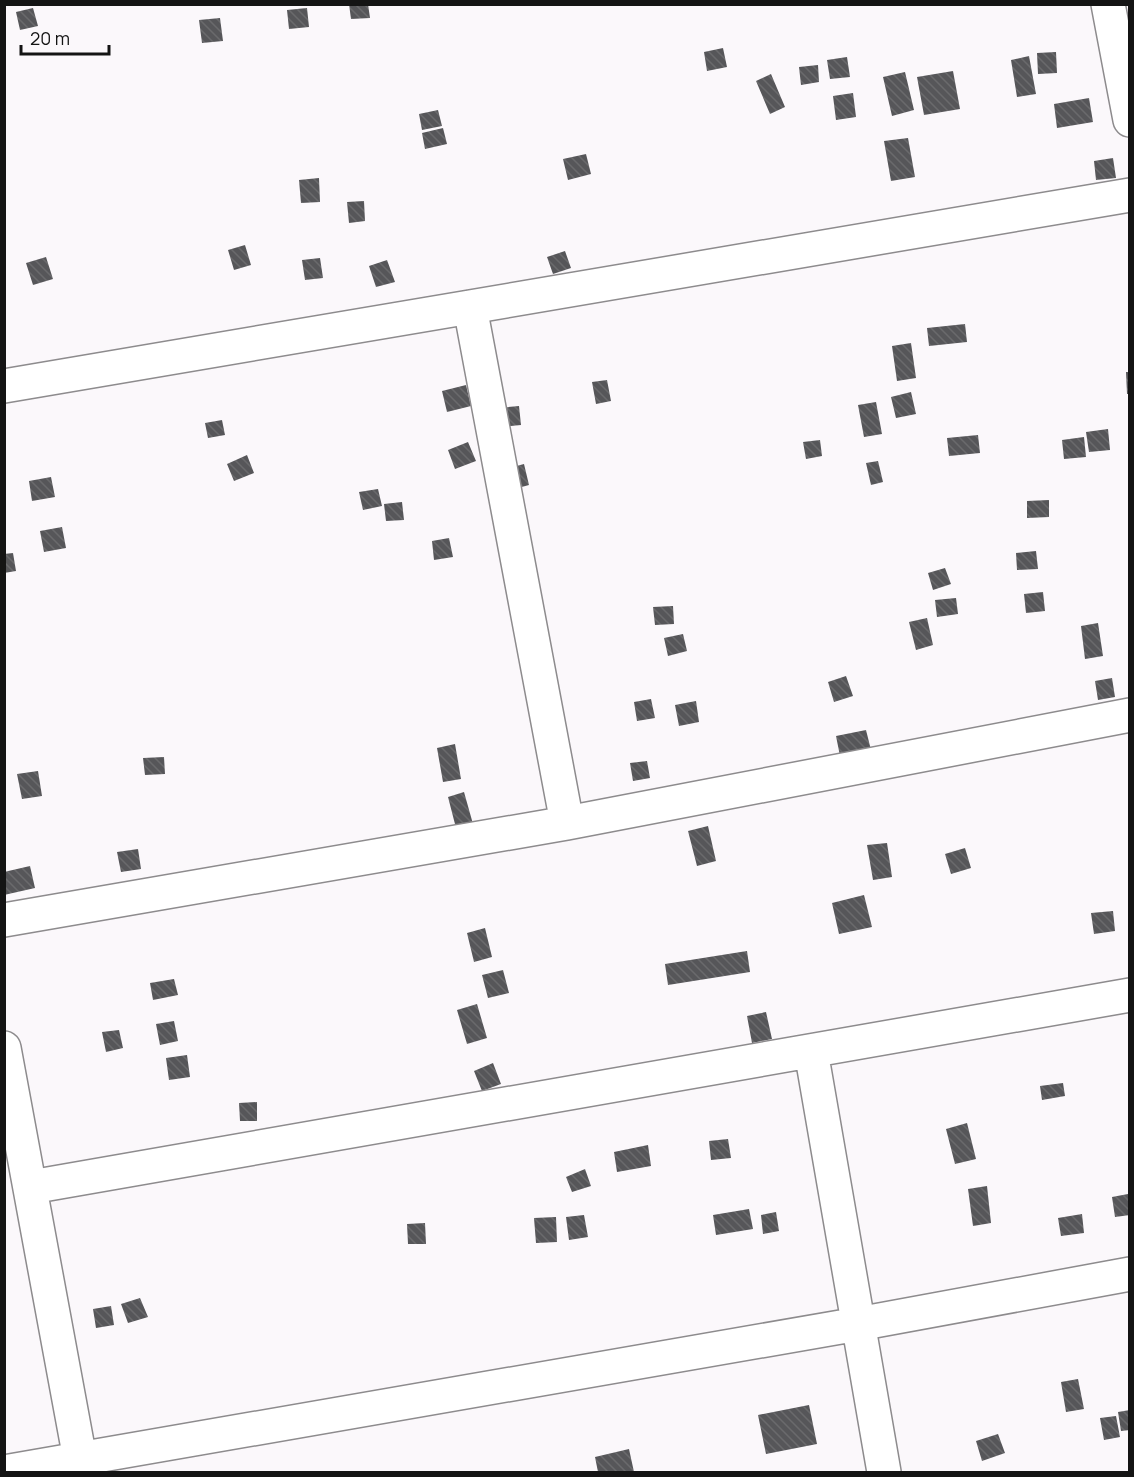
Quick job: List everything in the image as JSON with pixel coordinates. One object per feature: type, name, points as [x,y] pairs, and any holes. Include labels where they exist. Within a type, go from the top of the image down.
[{"type":"street","points":[[1108,4],[1130,120]]},
{"type":"street","points":[[4,386],[1130,195]]},
{"type":"street","points":[[470,306],[567,823]]},
{"type":"street","points":[[4,920],[567,823],[1130,715]]},
{"type":"street","points":[[31,1187],[1130,995]]},
{"type":"street","points":[[4,1047],[80,1459]]},
{"type":"street","points":[[811,1051],[884,1473]]},
{"type":"street","points":[[4,1472],[858,1324],[1130,1274]]},
{"type":"building","points":[[349,4],[368,4],[370,18],[351,19]]},
{"type":"building","points":[[33,8],[38,26],[20,30],[16,12]]},
{"type":"building","points":[[307,8],[309,27],[289,29],[287,10]]},
{"type":"building","points":[[220,18],[223,41],[202,43],[199,20]]},
{"type":"building","points":[[723,48],[727,67],[707,71],[704,52]]},
{"type":"building","points":[[1056,52],[1057,73],[1038,74],[1037,53]]},
{"type":"building","points":[[1029,56],[1036,94],[1017,97],[1011,60]]},
{"type":"building","points":[[847,57],[850,77],[830,79],[827,60]]},
{"type":"building","points":[[818,65],[819,82],[801,85],[799,67]]},
{"type":"building","points":[[953,71],[960,109],[924,115],[917,77]]},
{"type":"building","points":[[905,72],[914,110],[892,116],[883,77]]},
{"type":"building","points":[[771,74],[785,107],[770,114],[756,81]]},
{"type":"building","points":[[853,93],[856,117],[836,120],[833,96]]},
{"type":"building","points":[[1089,98],[1093,122],[1057,128],[1054,104]]},
{"type":"building","points":[[438,110],[442,126],[422,130],[419,114]]},
{"type":"building","points":[[443,128],[447,144],[425,149],[422,133]]},
{"type":"building","points":[[908,138],[915,177],[891,181],[884,141]]},
{"type":"building","points":[[586,154],[591,174],[568,180],[563,159]]},
{"type":"building","points":[[1113,158],[1116,178],[1096,180],[1094,161]]},
{"type":"building","points":[[319,178],[320,202],[301,203],[299,180]]},
{"type":"building","points":[[364,201],[365,221],[349,223],[347,202]]},
{"type":"building","points":[[245,245],[251,265],[234,270],[228,250]]},
{"type":"building","points":[[565,251],[571,268],[553,274],[547,257]]},
{"type":"building","points":[[46,257],[53,279],[33,285],[26,263]]},
{"type":"building","points":[[320,258],[323,278],[305,280],[302,260]]},
{"type":"building","points":[[387,260],[395,282],[376,287],[369,266]]},
{"type":"building","points":[[965,324],[967,342],[929,346],[927,328]]},
{"type":"building","points":[[911,343],[916,378],[897,381],[892,346]]},
{"type":"building","points":[[1126,372],[1130,372],[1130,394],[1127,394]]},
{"type":"building","points":[[607,380],[611,401],[596,404],[592,382]]},
{"type":"building","points":[[466,385],[471,406],[447,412],[442,391]]},
{"type":"building","points":[[911,392],[916,414],[896,418],[891,397]]},
{"type":"building","points":[[876,402],[882,434],[864,437],[858,405]]},
{"type":"building","points":[[519,406],[521,425],[502,427],[499,408]]},
{"type":"building","points":[[222,420],[225,435],[208,438],[205,423]]},
{"type":"building","points":[[1108,429],[1110,450],[1089,452],[1086,432]]},
{"type":"building","points":[[978,435],[980,453],[949,456],[947,438]]},
{"type":"building","points":[[1084,437],[1086,457],[1064,459],[1062,440]]},
{"type":"building","points":[[820,440],[822,456],[806,459],[803,442]]},
{"type":"building","points":[[468,442],[476,461],[455,469],[448,450]]},
{"type":"building","points":[[247,455],[254,473],[234,481],[227,464]]},
{"type":"building","points":[[878,461],[883,482],[871,485],[866,463]]},
{"type":"building","points":[[524,464],[529,485],[507,491],[501,470]]},
{"type":"building","points":[[51,477],[55,497],[32,501],[29,481]]},
{"type":"building","points":[[378,489],[382,506],[363,510],[359,492]]},
{"type":"building","points":[[1049,500],[1049,517],[1027,518],[1027,501]]},
{"type":"building","points":[[402,502],[404,520],[386,521],[384,504]]},
{"type":"building","points":[[62,527],[66,548],[44,552],[40,531]]},
{"type":"building","points":[[449,538],[453,557],[434,560],[432,541]]},
{"type":"building","points":[[1036,551],[1038,569],[1017,570],[1016,553]]},
{"type":"building","points":[[13,553],[16,571],[4,573],[4,554]]},
{"type":"building","points":[[945,568],[951,584],[933,590],[928,573]]},
{"type":"building","points":[[1043,592],[1045,611],[1026,613],[1024,594]]},
{"type":"building","points":[[956,598],[958,614],[937,617],[935,600]]},
{"type":"building","points":[[673,606],[674,624],[655,625],[653,607]]},
{"type":"building","points":[[927,618],[933,645],[916,650],[909,622]]},
{"type":"building","points":[[1098,623],[1103,656],[1085,659],[1081,626]]},
{"type":"building","points":[[683,634],[687,651],[668,656],[664,638]]},
{"type":"building","points":[[846,676],[853,696],[834,702],[828,682]]},
{"type":"building","points":[[1112,678],[1115,697],[1098,700],[1095,681]]},
{"type":"building","points":[[651,699],[655,718],[637,721],[634,702]]},
{"type":"building","points":[[696,701],[699,722],[679,726],[675,705]]},
{"type":"building","points":[[866,730],[871,750],[840,756],[836,736]]},
{"type":"building","points":[[455,744],[461,779],[443,782],[437,748]]},
{"type":"building","points":[[164,757],[165,774],[145,775],[143,758]]},
{"type":"building","points":[[647,761],[650,778],[633,781],[630,763]]},
{"type":"building","points":[[38,771],[42,796],[22,799],[17,774]]},
{"type":"building","points":[[464,792],[473,824],[456,828],[448,797]]},
{"type":"building","points":[[708,826],[716,861],[697,866],[688,831]]},
{"type":"building","points":[[887,843],[892,877],[873,880],[867,845]]},
{"type":"building","points":[[965,848],[971,868],[951,874],[945,854]]},
{"type":"building","points":[[138,849],[141,869],[121,872],[117,852]]},
{"type":"building","points":[[30,866],[35,888],[4,895],[4,872]]},
{"type":"building","points":[[864,895],[872,927],[839,934],[832,903]]},
{"type":"building","points":[[1113,911],[1115,931],[1094,934],[1091,913]]},
{"type":"building","points":[[485,928],[492,957],[474,962],[467,933]]},
{"type":"building","points":[[747,951],[750,972],[668,985],[665,964]]},
{"type":"building","points":[[503,970],[509,993],[488,998],[482,975]]},
{"type":"building","points":[[174,979],[178,995],[153,1000],[150,983]]},
{"type":"building","points":[[477,1004],[487,1038],[467,1044],[457,1010]]},
{"type":"building","points":[[766,1012],[772,1039],[752,1043],[747,1016]]},
{"type":"building","points":[[174,1021],[178,1041],[160,1045],[156,1024]]},
{"type":"building","points":[[119,1030],[123,1048],[106,1052],[102,1032]]},
{"type":"building","points":[[187,1055],[190,1077],[169,1080],[166,1058]]},
{"type":"building","points":[[493,1063],[501,1084],[482,1091],[474,1071]]},
{"type":"building","points":[[1063,1083],[1065,1096],[1042,1100],[1040,1086]]},
{"type":"building","points":[[257,1102],[257,1121],[240,1121],[239,1103]]},
{"type":"building","points":[[967,1123],[976,1159],[955,1164],[946,1129]]},
{"type":"building","points":[[728,1139],[731,1158],[711,1160],[709,1141]]},
{"type":"building","points":[[648,1145],[651,1166],[617,1172],[614,1152]]},
{"type":"building","points":[[585,1169],[591,1186],[572,1192],[566,1177]]},
{"type":"building","points":[[987,1186],[991,1223],[973,1226],[968,1189]]},
{"type":"building","points":[[1128,1194],[1130,1215],[1115,1217],[1112,1197]]},
{"type":"building","points":[[749,1209],[753,1229],[716,1235],[713,1215]]},
{"type":"building","points":[[776,1212],[779,1231],[763,1234],[761,1215]]},
{"type":"building","points":[[1082,1214],[1084,1233],[1061,1236],[1058,1218]]},
{"type":"building","points":[[584,1215],[588,1237],[569,1240],[566,1217]]},
{"type":"building","points":[[556,1217],[557,1242],[536,1243],[534,1218]]},
{"type":"building","points":[[425,1223],[426,1244],[408,1244],[407,1224]]},
{"type":"building","points":[[140,1298],[148,1317],[128,1323],[121,1304]]},
{"type":"building","points":[[111,1306],[114,1325],[96,1328],[93,1309]]},
{"type":"building","points":[[1078,1379],[1084,1409],[1066,1412],[1061,1382]]},
{"type":"building","points":[[809,1405],[817,1444],[766,1454],[758,1415]]},
{"type":"building","points":[[1130,1410],[1130,1430],[1121,1431],[1118,1412]]},
{"type":"building","points":[[1116,1416],[1120,1437],[1104,1440],[1100,1418]]},
{"type":"building","points":[[998,1434],[1005,1453],[982,1461],[976,1441]]},
{"type":"building","points":[[629,1449],[634,1472],[598,1472],[595,1457]]}]
